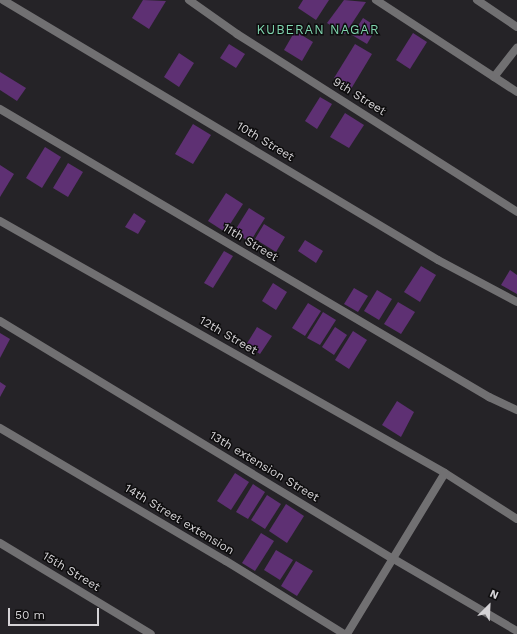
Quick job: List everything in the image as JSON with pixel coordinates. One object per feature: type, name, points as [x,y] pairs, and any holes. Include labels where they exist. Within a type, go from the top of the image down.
[{"type":"street","name":"10th Street","points":[[3,0],[438,260],[517,302]]},
{"type":"street","name":"9th Street","points":[[189,0],[237,34],[517,212]]},
{"type":"street","points":[[376,0],[517,92]]},
{"type":"street","points":[[477,0],[517,27]]},
{"type":"street","points":[[494,77],[517,48]]},
{"type":"street","name":"11th Street","points":[[0,108],[489,397],[517,410]]},
{"type":"street","name":"12th Street","points":[[0,221],[445,473],[517,519]]},
{"type":"street","name":"13th extension Street","points":[[0,321],[392,558],[517,631]]},
{"type":"street","name":"14th Street extension","points":[[0,428],[226,561],[344,634]]},
{"type":"street","points":[[347,634],[445,473]]},
{"type":"street","name":"15th Street","points":[[0,543],[151,634]]},
{"type":"building","points":[[143,0],[166,1],[149,29],[132,18]]},
{"type":"building","points":[[303,0],[329,0],[316,20],[298,8]]},
{"type":"building","points":[[344,0],[366,2],[345,34],[327,23]]},
{"type":"building","points":[[363,18],[377,27],[367,44],[352,35]]},
{"type":"building","points":[[295,31],[313,42],[302,61],[284,50]]},
{"type":"building","points":[[413,33],[427,42],[410,69],[396,60]]},
{"type":"building","points":[[229,44],[245,54],[236,68],[220,58]]},
{"type":"building","points":[[355,44],[372,54],[351,89],[334,78]]},
{"type":"building","points":[[179,53],[194,63],[179,87],[164,77]]},
{"type":"building","points":[[0,72],[26,88],[17,101],[0,90]]},
{"type":"building","points":[[320,97],[332,104],[317,129],[305,121]]},
{"type":"building","points":[[345,113],[364,125],[349,148],[330,137]]},
{"type":"building","points":[[193,124],[211,135],[193,164],[175,154]]},
{"type":"building","points":[[45,147],[61,157],[42,188],[26,178]]},
{"type":"building","points":[[68,163],[83,172],[68,197],[53,188]]},
{"type":"building","points":[[0,165],[14,174],[0,197]]},
{"type":"building","points":[[226,193],[243,204],[225,232],[208,221]]},
{"type":"building","points":[[249,208],[265,218],[250,242],[234,232]]},
{"type":"building","points":[[134,213],[146,221],[138,234],[125,227]]},
{"type":"building","points":[[264,224],[285,237],[276,252],[255,239]]},
{"type":"building","points":[[305,240],[323,251],[316,263],[298,251]]},
{"type":"building","points":[[224,251],[233,256],[213,288],[204,283]]},
{"type":"building","points":[[421,266],[436,275],[420,302],[404,292]]},
{"type":"building","points":[[510,270],[517,275],[517,294],[501,285]]},
{"type":"building","points":[[273,283],[287,292],[276,310],[262,301]]},
{"type":"building","points":[[354,288],[368,296],[358,312],[344,304]]},
{"type":"building","points":[[377,290],[392,299],[379,320],[364,311]]},
{"type":"building","points":[[398,302],[415,312],[401,334],[384,324]]},
{"type":"building","points":[[308,303],[321,311],[305,336],[292,328]]},
{"type":"building","points":[[323,312],[336,320],[320,345],[307,338]]},
{"type":"building","points":[[257,327],[272,336],[260,354],[246,345]]},
{"type":"building","points":[[335,327],[347,335],[334,355],[322,347]]},
{"type":"building","points":[[353,331],[367,340],[349,369],[335,360]]},
{"type":"building","points":[[0,333],[10,339],[0,358]]},
{"type":"building","points":[[0,382],[6,386],[0,397]]},
{"type":"building","points":[[397,401],[414,412],[401,437],[382,425]]},
{"type":"building","points":[[235,473],[249,482],[231,510],[217,501]]},
{"type":"building","points":[[253,484],[265,492],[248,519],[236,512]]},
{"type":"building","points":[[267,495],[281,504],[265,529],[251,520]]},
{"type":"building","points":[[286,504],[304,516],[287,543],[269,531]]},
{"type":"building","points":[[261,533],[274,541],[255,571],[242,563]]},
{"type":"building","points":[[276,550],[293,560],[280,580],[264,570]]},
{"type":"building","points":[[296,561],[313,571],[297,596],[281,586]]},
{"type":"district","name":"KUBERAN NAGAR","points":[[318,30]]}]
